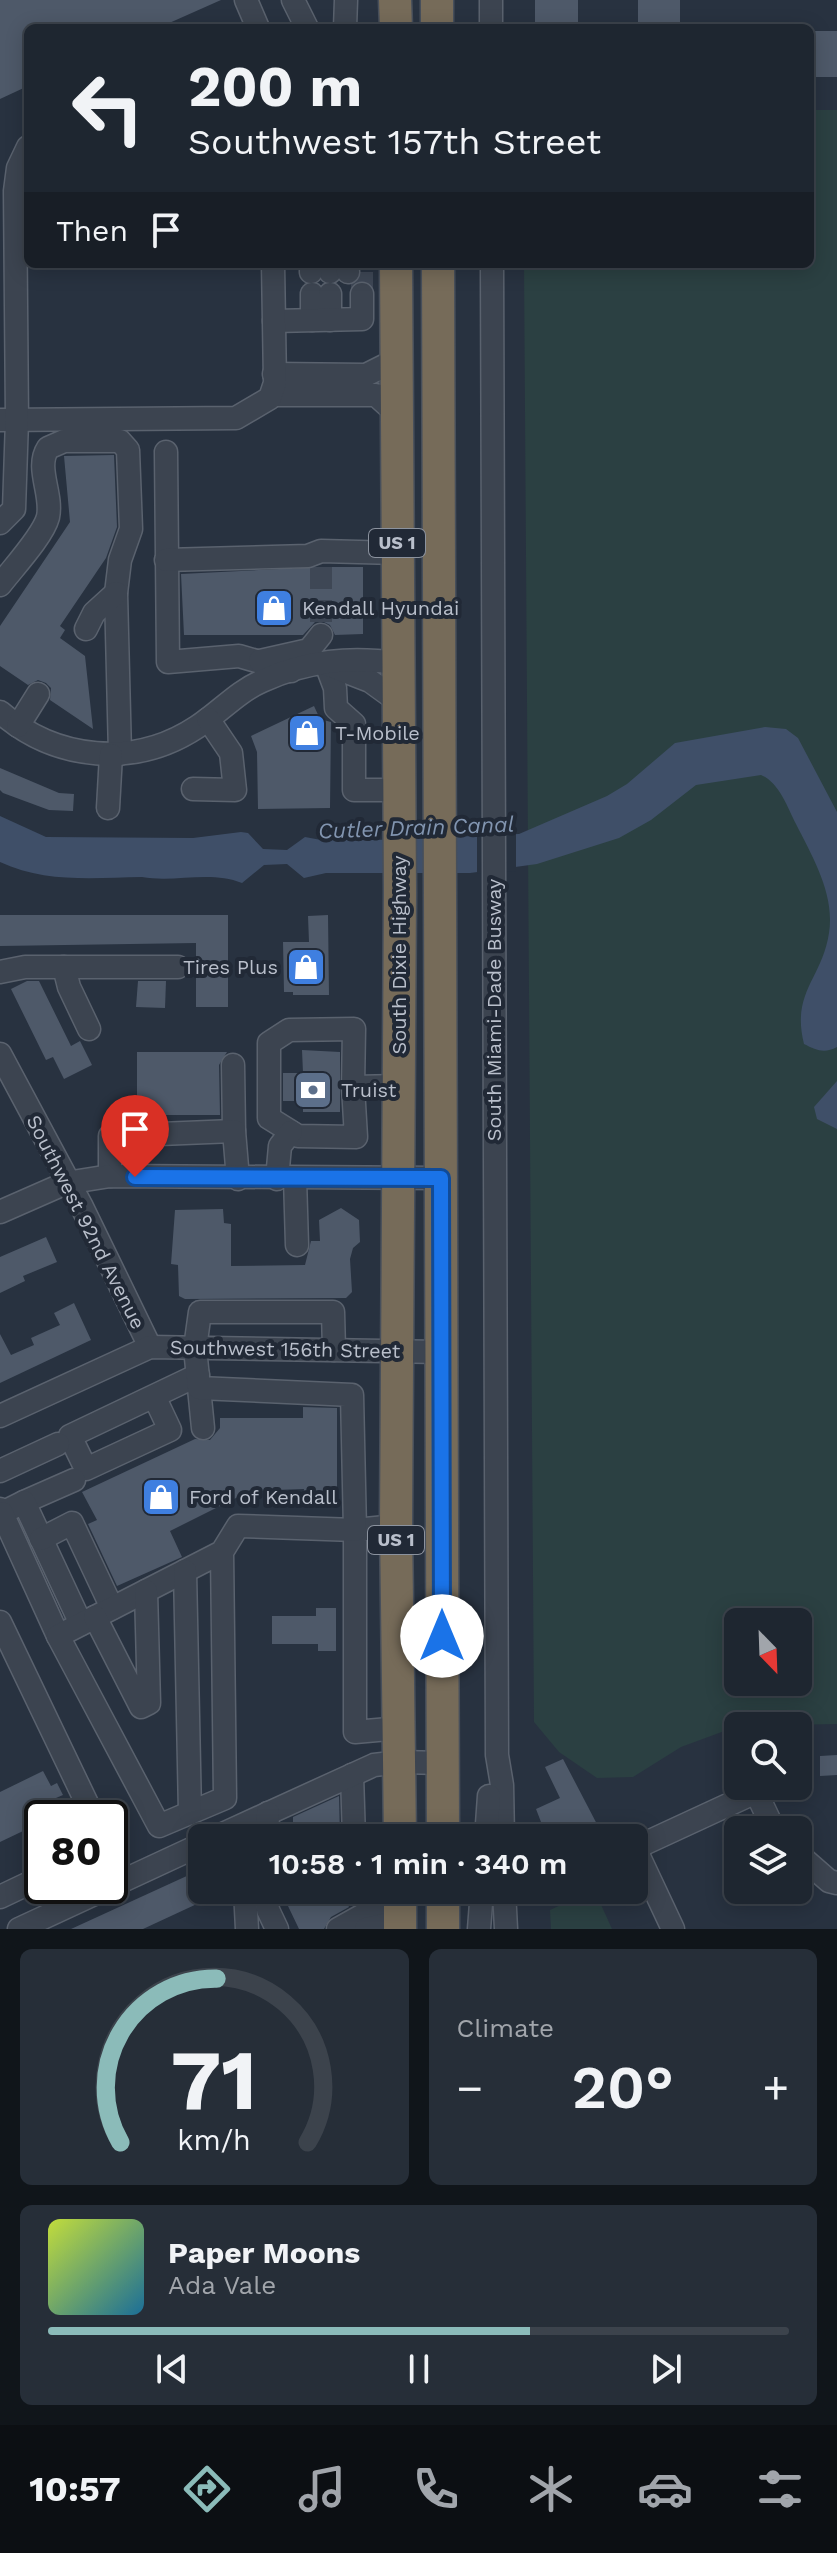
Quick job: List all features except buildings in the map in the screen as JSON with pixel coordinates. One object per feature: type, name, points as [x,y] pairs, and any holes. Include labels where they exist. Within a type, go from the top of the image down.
[{"type":"highway","points":[[395,0],[396,24]]},
{"type":"highway","points":[[437,0],[437,24]]},
{"type":"highway","name":"South Dixie Highway","points":[[396,268],[400,892],[396,1526],[400,1824]]},
{"type":"highway","name":"South Dixie Highway","points":[[438,268],[443,1824]]},
{"type":"highway","points":[[398,663],[423,684],[439,716]]},
{"type":"highway","points":[[443,1904],[443,1929]]},
{"type":"street","points":[[246,0],[256,24]]},
{"type":"street","points":[[293,0],[305,24]]},
{"type":"street","points":[[345,24],[346,0]]},
{"type":"street","points":[[491,0],[491,24]]},
{"type":"street","points":[[0,523],[14,509],[9,420],[16,157]]},
{"type":"street","points":[[273,268],[273,384]]},
{"type":"street","name":"South Miami-Dade Busway","points":[[492,268],[497,1755],[502,1785],[503,1824]]},
{"type":"street","points":[[274,321],[362,319],[338,277]]},
{"type":"street","points":[[330,320],[338,277]]},
{"type":"street","points":[[9,420],[236,418],[273,384],[366,375],[396,360]]},
{"type":"street","points":[[273,384],[376,395],[397,414]]},
{"type":"street","points":[[0,585],[48,516],[43,460],[48,448],[64,441],[114,439],[128,450],[131,529],[120,560],[116,593],[115,754],[108,808]]},
{"type":"street","points":[[166,452],[168,662],[239,656],[291,671]]},
{"type":"street","points":[[166,560],[308,556],[321,559],[397,553]]},
{"type":"street","points":[[86,629],[94,613],[116,593]]},
{"type":"street","points":[[257,662],[309,650],[321,635]]},
{"type":"street","points":[[38,694],[5,717],[69,750],[115,754],[162,744],[208,719],[251,687],[291,671],[347,658],[398,663]]},
{"type":"street","points":[[326,664],[370,681],[399,702]]},
{"type":"street","points":[[326,664],[335,688],[336,708],[354,724],[354,790],[399,790]]},
{"type":"street","points":[[193,789],[235,790],[231,753],[208,719]]},
{"type":"street","points":[[0,972],[25,967],[178,967]]},
{"type":"street","points":[[64,967],[69,987],[89,1029]]},
{"type":"street","points":[[354,1029],[353,1087],[356,1137],[298,1136],[269,1118],[269,1043],[289,1030],[354,1029]]},
{"type":"street","name":"Southwest 92nd Avenue","points":[[0,1054],[66,1183],[82,1207],[150,1347]]},
{"type":"street","points":[[233,1065],[238,1179]]},
{"type":"street","points":[[353,1087],[399,1086]]},
{"type":"street","points":[[110,1176],[110,1136],[234,1131]]},
{"type":"street","points":[[291,1132],[280,1146],[297,1245]]},
{"type":"street","points":[[0,1212],[66,1183],[110,1176],[441,1178]]},
{"type":"street","points":[[203,1428],[195,1348],[200,1312],[333,1312],[334,1350]]},
{"type":"street","name":"Southwest 156th Street","points":[[0,1416],[150,1347],[441,1352]]},
{"type":"street","points":[[154,1396],[199,1382],[352,1395],[355,1732],[400,1728]]},
{"type":"street","points":[[0,1471],[58,1444]]},
{"type":"street","points":[[74,1480],[1,1511],[58,1636],[159,1826],[225,1798],[222,1552]]},
{"type":"street","points":[[24,1502],[41,1539],[96,1616],[141,1707],[149,1703],[146,1591]]},
{"type":"street","points":[[41,1539],[72,1523],[96,1616]]},
{"type":"street","points":[[58,1636],[222,1552],[238,1526],[355,1530],[396,1526]]},
{"type":"street","points":[[185,1571],[190,1813]]},
{"type":"street","points":[[0,1622],[85,1800]]},
{"type":"street","name":"South Miami-Dade Busway","points":[[487,1824],[490,1785],[497,1755]]},
{"type":"street","points":[[253,1824],[268,1813],[383,1763],[442,1763]]},
{"type":"street","points":[[352,1775],[354,1824]]},
{"type":"street","points":[[648,1833],[756,1792],[767,1816]]},
{"type":"street","points":[[268,1813],[268,1824]]},
{"type":"street","points":[[19,1929],[188,1851]]},
{"type":"street","points":[[812,1866],[829,1881],[837,1883]]},
{"type":"street","points":[[648,1876],[673,1929]]},
{"type":"street","points":[[0,1897],[24,1886]]},
{"type":"street","points":[[246,1904],[247,1929]]},
{"type":"street","points":[[267,1904],[277,1929]]},
{"type":"street","points":[[479,1929],[481,1904]]},
{"type":"street","points":[[505,1904],[506,1929]]},
{"type":"street","points":[[338,1929],[386,1910]]},
{"type":"green space","points":[[814,110],[837,110],[837,1724],[812,1725],[812,1712],[724,1712],[724,1731],[681,1747],[633,1777],[597,1778],[559,1752],[534,1722],[524,268],[814,268]]},
{"type":"green space","points":[[563,1904],[601,1904],[612,1929],[551,1929],[550,1910]]},
{"type":"water","points":[[765,727],[786,729],[798,738],[837,812],[837,1047],[824,1051],[804,1044],[801,1011],[829,933],[826,890],[782,796],[773,783],[761,775],[696,785],[651,820],[619,838],[537,864],[470,873],[326,873],[304,878],[287,864],[264,865],[242,883],[218,877],[52,876],[0,862],[0,816],[46,837],[193,838],[241,832],[248,833],[263,849],[287,850],[305,837],[375,840],[519,834],[607,796],[627,784],[675,743]]},
{"type":"water","points":[[837,1081],[837,1129],[817,1119],[814,1107]]},
{"type":"pier","points":[[516,830],[516,871],[477,874],[477,831]]},
{"type":"tunnel","points":[[362,272],[362,294]]},
{"type":"tunnel","points":[[321,567],[321,635]]},
{"type":"place","name":"Kendall Hyundai","points":[[274,608]]},
{"type":"place","name":"T-Mobile","points":[[307,733]]},
{"type":"place","name":"Tires Plus","points":[[306,967]]},
{"type":"place","name":"Truist","points":[[313,1090]]},
{"type":"place","name":"Ford of Kendall","points":[[161,1497]]},
{"type":"route","points":[[135,1177],[441,1178],[442,1636]]},
{"type":"water label","name":"Cutler Drain Canal","points":[[416,827]]}]
